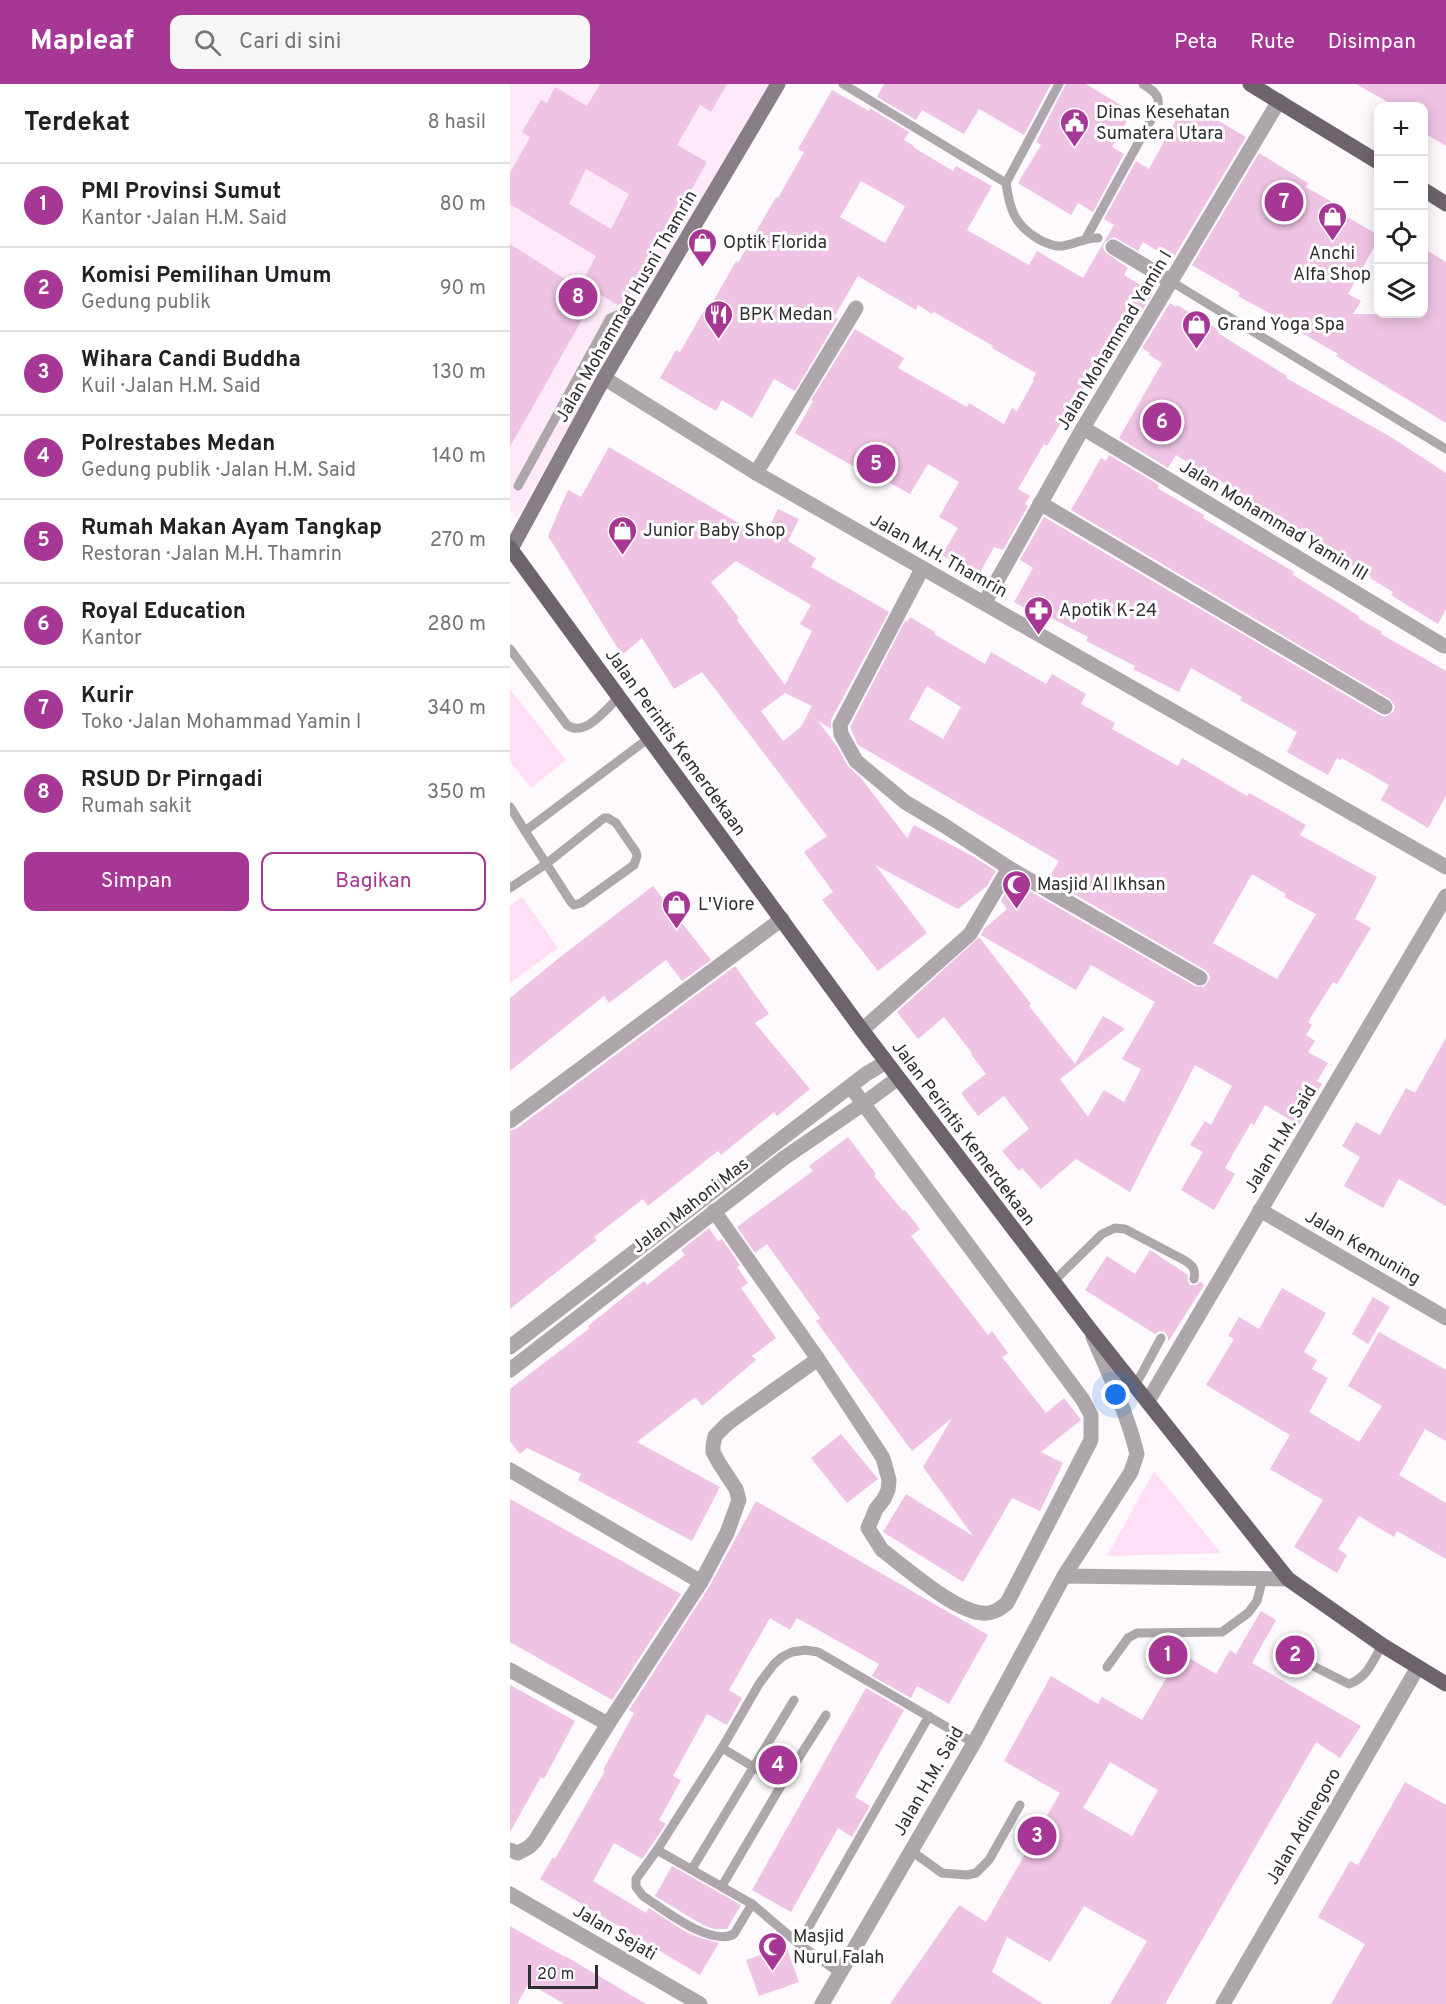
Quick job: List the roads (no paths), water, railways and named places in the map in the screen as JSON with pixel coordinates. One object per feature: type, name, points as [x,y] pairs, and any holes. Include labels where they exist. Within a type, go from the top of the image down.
[{"type":"main road","name":"Jalan Mohammad Husni Thamrin","points":[[510,549],[604,378],[778,84]]},
{"type":"main road","points":[[1251,84],[1374,159]]},
{"type":"main road","points":[[1428,193],[1446,204]]},
{"type":"main road","name":"Jalan Perintis Kemerdekaan","points":[[510,549],[898,1078],[1089,1328],[1288,1579],[1382,1645],[1446,1684]]},
{"type":"street","name":"Jalan Mohammad Yamin I","points":[[985,602],[1083,428],[1280,100]]},
{"type":"street","points":[[1113,247],[1172,282]]},
{"type":"street","points":[[756,473],[856,308]]},
{"type":"street","name":"Jalan M.H. Thamrin","points":[[604,378],[756,473],[1446,867]]},
{"type":"street","name":"Jalan Mohammad Yamin III","points":[[1083,428],[1444,646]]},
{"type":"street","points":[[1040,503],[1385,707]]},
{"type":"street","points":[[922,569],[840,725],[841,734],[856,761],[905,802],[1009,868],[1200,978]]},
{"type":"street","points":[[862,1030],[970,934],[1009,868]]},
{"type":"street","name":"Jalan H.M. Said","points":[[1148,1401],[1446,896]]},
{"type":"street","points":[[510,1121],[782,919]]},
{"type":"street","name":"Jalan Mahoni Mas","points":[[510,1347],[886,1062]]},
{"type":"street","name":"Jalan Mahoni Mas","points":[[510,1370],[784,1158],[898,1078]]},
{"type":"street","points":[[714,1211],[818,1359],[883,1458],[889,1480],[888,1490],[868,1528],[875,1541],[882,1550],[953,1602],[983,1614],[999,1610],[1007,1603],[1091,1440],[1091,1415],[1083,1400],[851,1087]]},
{"type":"street","name":"Jalan Kemuning","points":[[1260,1210],[1446,1318]]},
{"type":"street","name":"Jalan H.M. Said","points":[[822,2004],[974,1743],[1064,1576],[1131,1472],[1137,1454],[1117,1392],[1089,1328]]},
{"type":"street","points":[[510,1850],[518,1853],[535,1841],[701,1582],[727,1533],[739,1500],[733,1483],[713,1452],[715,1436],[728,1423],[818,1359]]},
{"type":"street","points":[[510,1470],[701,1582]]},
{"type":"street","points":[[1064,1576],[1288,1579]]},
{"type":"street","name":"Jalan Adinegoro","points":[[1223,2004],[1418,1667]]},
{"type":"street","points":[[510,1670],[608,1724]]},
{"type":"street","name":"Jalan Sejati","points":[[510,1894],[700,2004]]},
{"type":"lane","points":[[843,84],[1006,183]]},
{"type":"lane","points":[[1059,84],[1006,183],[1013,216],[1022,228],[1047,244],[1060,247],[1098,238]]},
{"type":"lane","points":[[1085,240],[1158,107],[1157,88],[1143,84]]},
{"type":"lane","points":[[1172,282],[1446,449]]},
{"type":"lane","points":[[518,486],[610,318],[619,314],[637,322]]},
{"type":"lane","points":[[510,649],[567,725],[573,729],[588,725],[618,698]]},
{"type":"lane","points":[[525,831],[649,738]]},
{"type":"lane","points":[[510,807],[546,864],[571,902],[578,905],[634,865],[637,856],[616,823],[604,818],[546,864],[510,888]]},
{"type":"lane","points":[[1053,1281],[1102,1234],[1115,1228],[1125,1229],[1192,1265],[1195,1271],[1194,1279]]},
{"type":"lane","points":[[1135,1386],[1161,1338]]},
{"type":"lane","points":[[1107,1667],[1128,1638],[1137,1632],[1222,1632],[1248,1613],[1257,1601],[1263,1578]]},
{"type":"lane","points":[[1285,1652],[1349,1684],[1367,1673],[1382,1645]]},
{"type":"lane","points":[[752,1904],[738,1929],[730,1936],[717,1937],[683,1921],[642,1896],[636,1887],[636,1879],[657,1850],[722,1748],[759,1684],[774,1664],[792,1652],[805,1650],[818,1652],[974,1743]]},
{"type":"lane","points":[[692,1869],[794,1700]]},
{"type":"lane","points":[[722,1886],[826,1715]]},
{"type":"lane","points":[[799,1944],[929,1716]]},
{"type":"lane","points":[[722,1748],[782,1784]]},
{"type":"lane","points":[[910,1850],[942,1872],[951,1875],[976,1873],[988,1860],[1020,1805]]},
{"type":"lane","points":[[657,1850],[752,1904],[799,1944],[841,1974]]},
{"type":"place","name":"Dinas Kesehatan Sumatera Utara","points":[[1075,148]]},
{"type":"place","name":"Kurir","points":[[1284,202]]},
{"type":"place","name":"Anchi Alfa Shop","points":[[1332,242]]},
{"type":"place","name":"Optik Florida","points":[[702,268]]},
{"type":"place","name":"RSUD Dr Pirngadi","points":[[578,297]]},
{"type":"place","name":"BPK Medan","points":[[718,340]]},
{"type":"place","name":"Grand Yoga Spa","points":[[1196,350]]},
{"type":"place","name":"Royal Education","points":[[1162,422]]},
{"type":"place","name":"Rumah Makan Ayam Tangkap","points":[[876,464]]},
{"type":"place","name":"Junior Baby Shop","points":[[622,556]]},
{"type":"place","name":"Apotik K-24","points":[[1038,636]]},
{"type":"place","name":"Masjid Al Ikhsan","points":[[1016,910]]},
{"type":"place","name":"L'Viore","points":[[677,930]]},
{"type":"place","name":"PMI Provinsi Sumut","points":[[1168,1655]]},
{"type":"place","name":"Komisi Pemilihan Umum","points":[[1295,1655]]},
{"type":"place","name":"Polrestabes Medan","points":[[778,1765]]},
{"type":"place","name":"Wihara Candi Buddha","points":[[1037,1836]]},
{"type":"place","name":"Masjid Nurul Falah","points":[[772,1972]]}]
